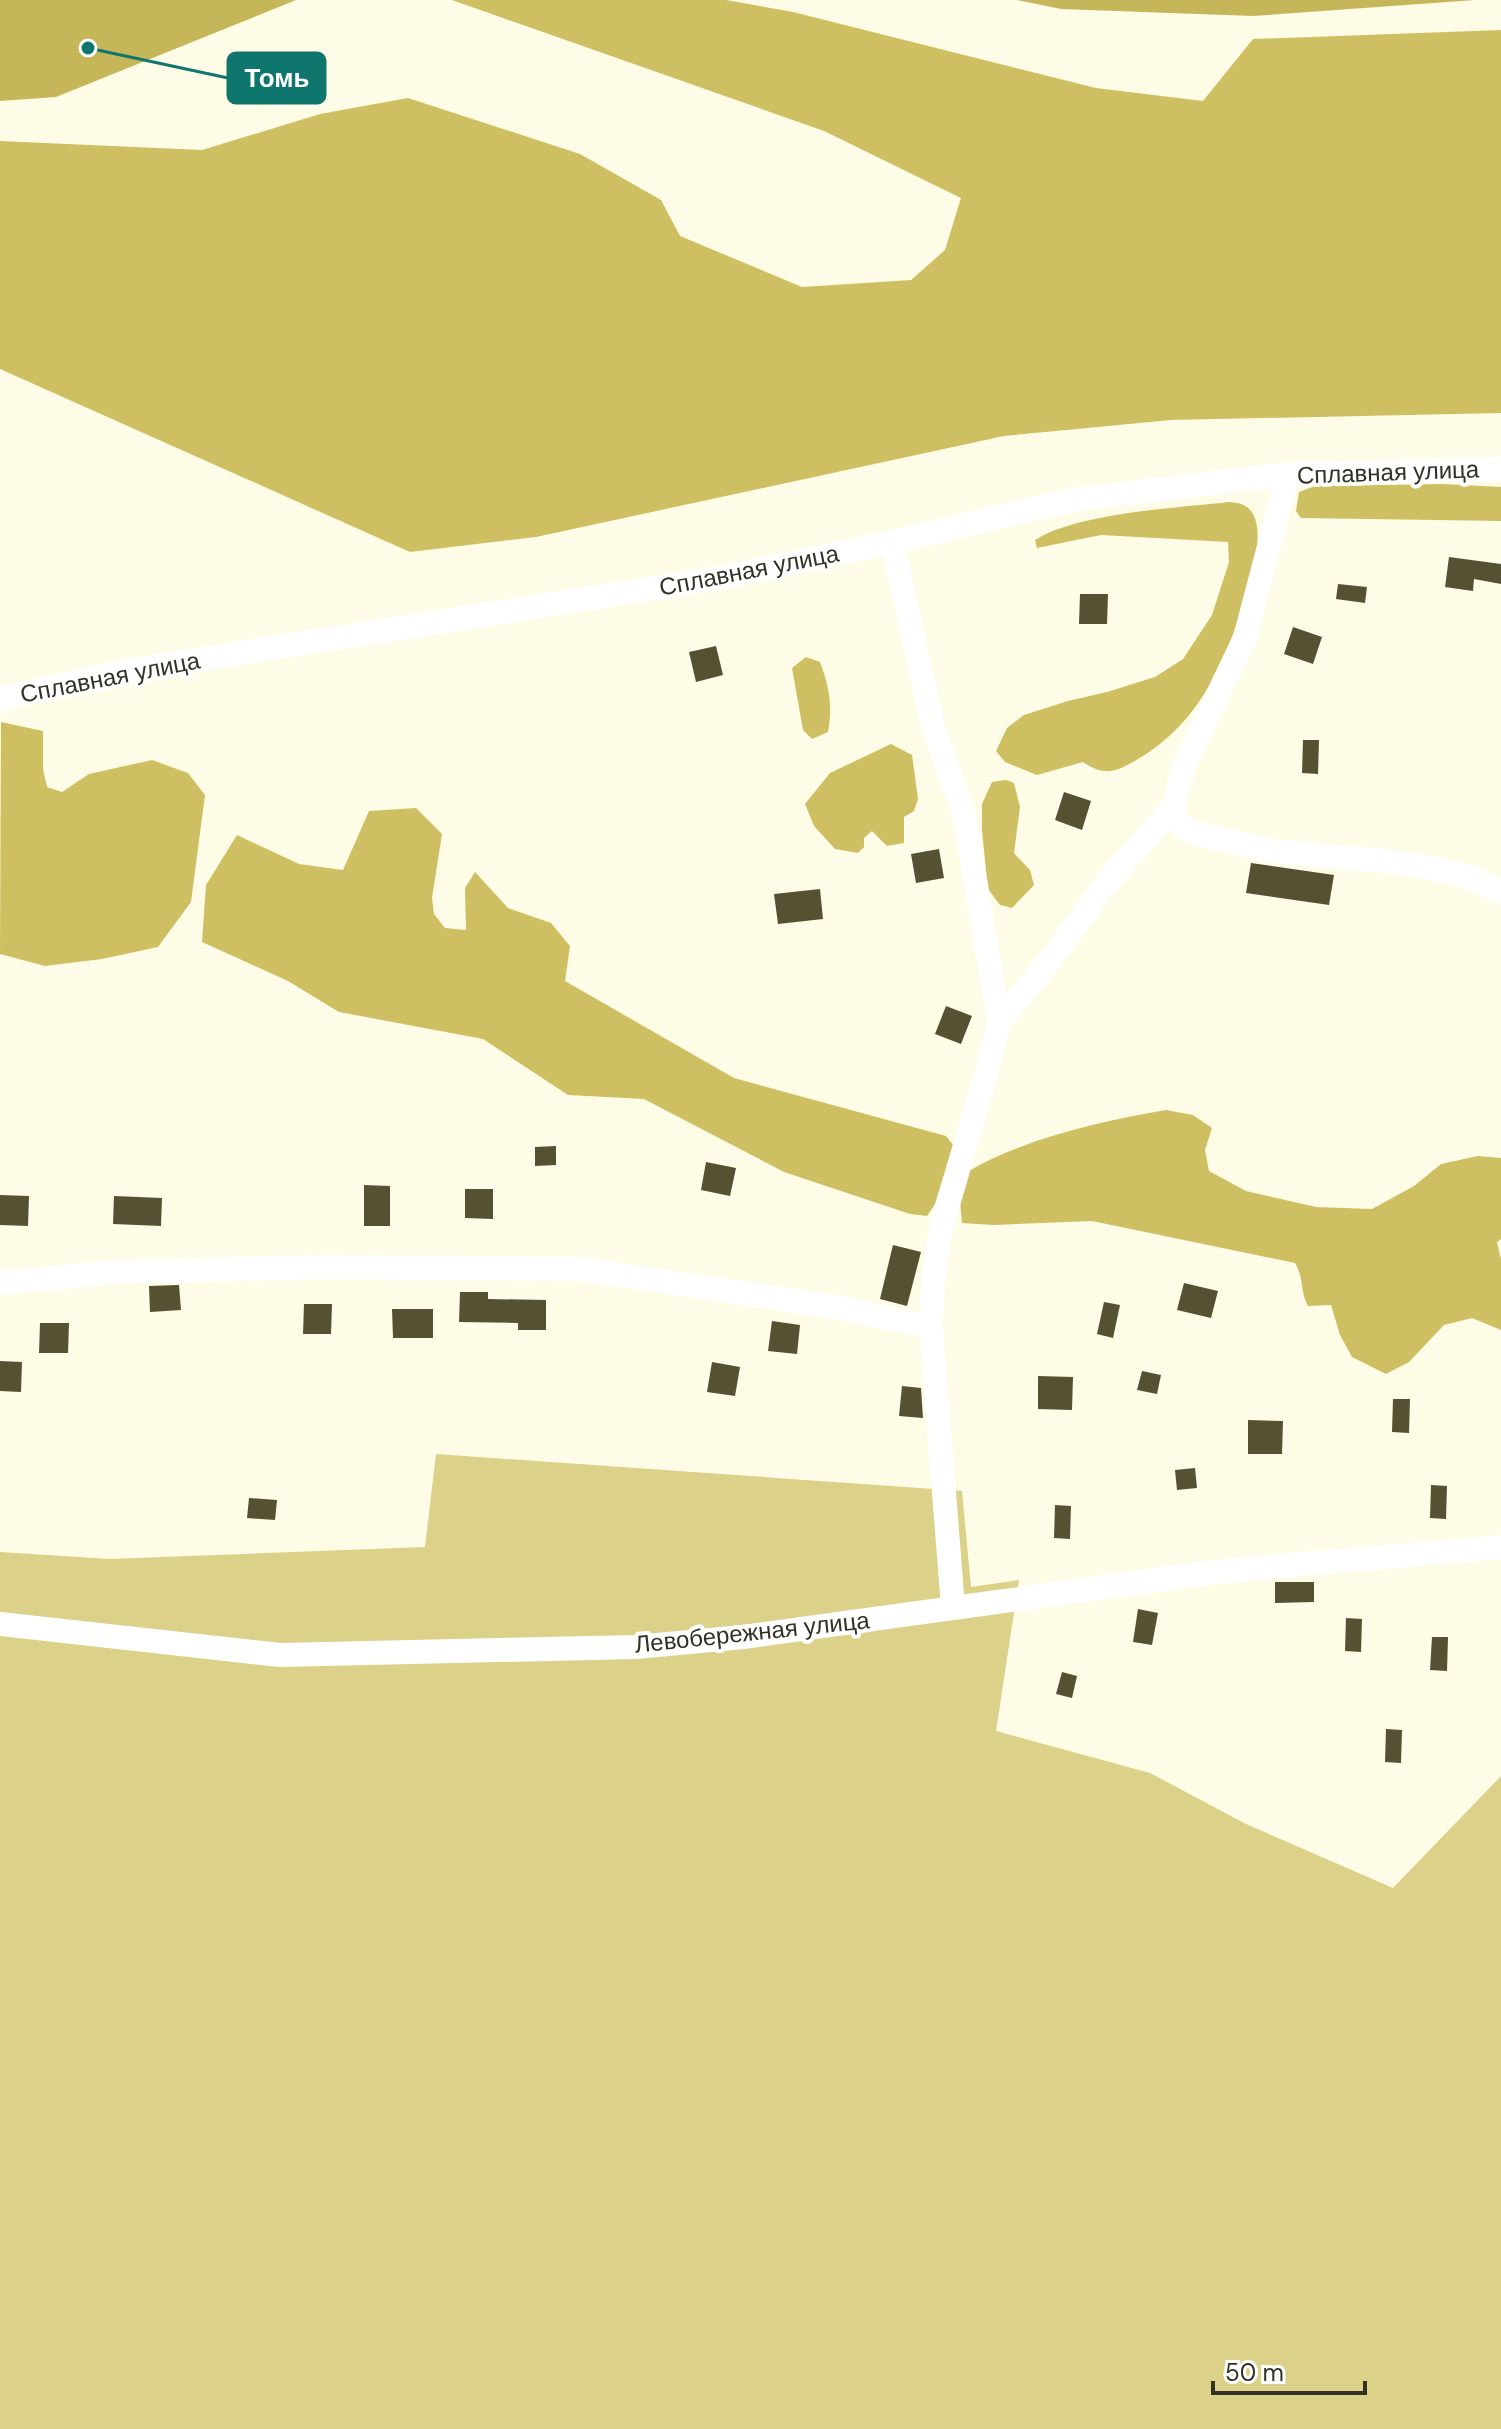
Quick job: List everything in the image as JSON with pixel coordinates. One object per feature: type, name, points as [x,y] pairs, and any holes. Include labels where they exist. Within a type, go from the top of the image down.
[{"type":"street","name":"Сплавная улица","points":[[0,701],[126,671],[725,577],[1072,500],[1288,474],[1501,469]]},
{"type":"street","points":[[1288,474],[1245,638],[1183,768],[1174,806],[1178,822],[1191,832],[1271,851],[1432,868],[1472,878],[1501,892]]},
{"type":"street","points":[[892,542],[933,727],[964,814],[999,1022],[941,1228],[933,1281],[931,1327],[953,1607]]},
{"type":"street","points":[[999,1022],[1058,950],[1104,886],[1174,806]]},
{"type":"street","points":[[0,1283],[114,1272],[324,1267],[580,1269],[836,1307],[931,1327]]},
{"type":"street","name":"Левобережная улица","points":[[0,1624],[280,1655],[636,1647],[743,1637],[1223,1571],[1501,1547]]},
{"type":"shaded area","points":[[0,0],[296,0],[56,97],[0,101]]},
{"type":"shaded area","points":[[452,0],[726,0],[793,12],[1096,88],[1203,101],[1253,39],[1501,30],[1501,413],[1171,420],[1004,436],[536,537],[410,552],[0,369],[0,141],[202,150],[320,114],[408,98],[580,154],[661,200],[680,236],[802,287],[911,280],[945,250],[961,198],[824,131]]},
{"type":"shaded area","points":[[1017,0],[1475,0],[1253,16],[1061,9]]},
{"type":"shaded area","points":[[1442,484],[1501,487],[1501,521],[1301,518],[1296,511],[1299,492],[1315,486]]},
{"type":"shaded area","points":[[1229,502],[1247,507],[1255,519],[1258,538],[1253,570],[1232,638],[1221,662],[1210,685],[1179,727],[1138,759],[1110,771],[1098,770],[1083,762],[1037,775],[1005,762],[996,751],[1007,728],[1024,715],[1155,677],[1183,659],[1212,615],[1229,562],[1228,542],[1101,535],[1037,548],[1035,540],[1053,531],[1101,518]]},
{"type":"shaded area","points":[[806,657],[820,662],[830,705],[828,732],[812,739],[803,730],[792,668]]},
{"type":"shaded area","points":[[1,722],[43,731],[43,769],[47,787],[62,792],[89,774],[152,760],[188,773],[205,795],[191,902],[158,947],[102,959],[45,966],[0,954]]},
{"type":"shaded area","points":[[891,744],[912,755],[918,799],[914,811],[904,817],[904,843],[887,846],[872,831],[864,838],[864,847],[858,853],[835,849],[814,826],[805,804],[830,773]]},
{"type":"shaded area","points":[[1006,780],[1014,783],[1020,807],[1014,853],[1030,870],[1034,885],[1012,908],[1000,905],[988,889],[982,831],[982,804],[992,782]]},
{"type":"shaded area","points":[[416,808],[442,834],[432,898],[434,914],[445,928],[466,930],[465,888],[475,872],[508,908],[551,923],[570,946],[565,981],[734,1078],[946,1136],[953,1145],[935,1204],[927,1216],[910,1214],[784,1172],[644,1099],[568,1095],[483,1039],[339,1012],[288,981],[202,942],[206,885],[237,835],[299,864],[343,870],[369,811]]},
{"type":"shaded area","points":[[1166,1110],[1193,1115],[1212,1128],[1205,1150],[1209,1171],[1246,1191],[1316,1207],[1372,1209],[1414,1186],[1441,1164],[1478,1156],[1501,1158],[1501,1239],[1497,1242],[1501,1259],[1501,1330],[1472,1318],[1444,1325],[1409,1362],[1386,1374],[1352,1357],[1340,1335],[1331,1305],[1308,1306],[1295,1263],[1092,1221],[993,1225],[962,1223],[960,1201],[969,1171],[1040,1140],[1091,1125]]},
{"type":"shaded area","points":[[436,1454],[962,1491],[971,1587],[1019,1580],[996,1731],[1150,1773],[1246,1824],[1393,1888],[1501,1776],[1501,2429],[0,2429],[0,1552],[110,1559],[425,1547]]},
{"type":"building","points":[[1449,557],[1501,564],[1501,584],[1474,579],[1473,591],[1445,587]]},
{"type":"building","points":[[1338,584],[1367,587],[1365,603],[1336,599]]},
{"type":"building","points":[[1080,594],[1108,594],[1107,624],[1079,624]]},
{"type":"building","points":[[1293,627],[1322,637],[1313,664],[1284,654]]},
{"type":"building","points":[[716,646],[723,675],[696,682],[689,652]]},
{"type":"building","points":[[1303,740],[1319,740],[1318,774],[1302,773]]},
{"type":"building","points":[[1064,792],[1091,801],[1082,830],[1055,820]]},
{"type":"building","points":[[939,849],[944,878],[916,883],[911,854]]},
{"type":"building","points":[[1251,863],[1334,875],[1329,905],[1246,893]]},
{"type":"building","points":[[820,889],[823,919],[778,924],[774,894]]},
{"type":"building","points":[[946,1006],[972,1016],[961,1044],[935,1034]]},
{"type":"building","points":[[556,1146],[556,1165],[535,1166],[535,1147]]},
{"type":"building","points":[[706,1162],[736,1168],[730,1196],[701,1190]]},
{"type":"building","points":[[364,1185],[390,1186],[390,1226],[364,1226]]},
{"type":"building","points":[[465,1189],[493,1189],[493,1219],[465,1218]]},
{"type":"building","points":[[0,1195],[29,1196],[28,1226],[0,1225]]},
{"type":"building","points":[[114,1196],[162,1198],[161,1226],[113,1224]]},
{"type":"building","points":[[893,1245],[921,1252],[907,1306],[880,1299]]},
{"type":"building","points":[[1184,1283],[1218,1291],[1211,1318],[1177,1310]]},
{"type":"building","points":[[179,1285],[181,1310],[150,1312],[149,1286]]},
{"type":"building","points":[[460,1292],[488,1292],[488,1299],[546,1300],[546,1330],[518,1330],[518,1323],[459,1322]]},
{"type":"building","points":[[1104,1302],[1120,1305],[1113,1338],[1097,1334]]},
{"type":"building","points":[[304,1304],[332,1304],[331,1334],[303,1334]]},
{"type":"building","points":[[392,1309],[433,1309],[433,1338],[393,1338]]},
{"type":"building","points":[[772,1321],[800,1325],[797,1354],[768,1351]]},
{"type":"building","points":[[40,1323],[69,1323],[68,1353],[39,1353]]},
{"type":"building","points":[[0,1361],[22,1362],[21,1392],[0,1391]]},
{"type":"building","points":[[712,1362],[740,1367],[735,1396],[707,1392]]},
{"type":"building","points":[[1142,1371],[1161,1375],[1157,1394],[1137,1390]]},
{"type":"building","points":[[1038,1376],[1073,1377],[1072,1410],[1038,1409]]},
{"type":"building","points":[[902,1386],[921,1388],[923,1418],[899,1416]]},
{"type":"building","points":[[1393,1399],[1410,1399],[1409,1433],[1392,1432]]},
{"type":"building","points":[[1248,1420],[1283,1421],[1282,1454],[1248,1454]]},
{"type":"building","points":[[1195,1468],[1197,1488],[1177,1490],[1175,1470]]},
{"type":"building","points":[[1431,1485],[1447,1486],[1446,1519],[1430,1518]]},
{"type":"building","points":[[249,1498],[277,1500],[275,1520],[247,1518]]},
{"type":"building","points":[[1055,1505],[1071,1506],[1070,1539],[1054,1538]]},
{"type":"building","points":[[1275,1582],[1314,1582],[1314,1602],[1275,1603]]},
{"type":"building","points":[[1138,1609],[1158,1613],[1152,1645],[1133,1642]]},
{"type":"building","points":[[1346,1618],[1362,1619],[1361,1652],[1345,1651]]},
{"type":"building","points":[[1432,1637],[1448,1637],[1447,1671],[1430,1670]]},
{"type":"building","points":[[1062,1672],[1077,1676],[1072,1698],[1056,1694]]},
{"type":"building","points":[[1386,1729],[1402,1730],[1401,1763],[1385,1762]]},
{"type":"place","name":"Томь","points":[[88,48]]}]
